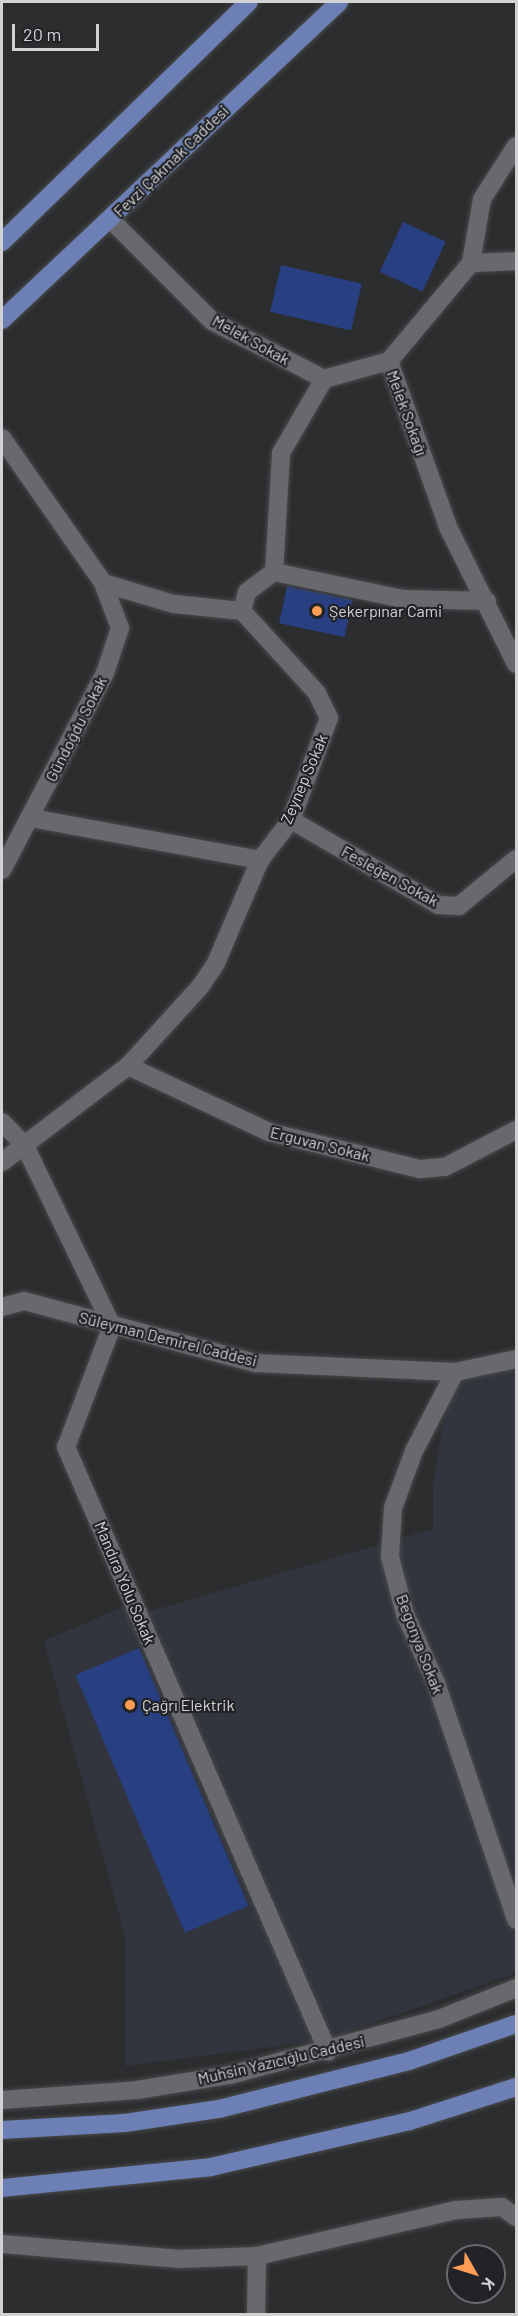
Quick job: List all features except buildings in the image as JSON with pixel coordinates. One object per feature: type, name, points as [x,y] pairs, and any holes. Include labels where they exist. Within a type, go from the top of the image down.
[{"type":"main road","points":[[2,242],[249,2]]},
{"type":"main road","name":"Fevzi Çakmak Caddesi","points":[[2,320],[339,2]]},
{"type":"main road","name":"Muhsin Yazıcığlu Caddesi","points":[[2,2130],[124,2123],[219,2109],[409,2061],[516,2024]]},
{"type":"main road","points":[[2,2188],[211,2167],[410,2121],[516,2087]]},
{"type":"street","points":[[516,146],[482,199],[471,264],[516,261]]},
{"type":"street","name":"Melek Sokak","points":[[110,219],[212,321],[324,379]]},
{"type":"street","name":"Melek Sokağı","points":[[471,264],[389,361],[448,526],[487,601],[516,664]]},
{"type":"street","points":[[274,572],[281,453],[324,379],[389,361]]},
{"type":"street","name":"Gündoğdu Sokak","points":[[2,438],[103,583],[120,628],[105,673],[2,870]]},
{"type":"street","points":[[103,583],[174,604],[242,611],[247,592],[274,572],[403,599],[487,601]]},
{"type":"street","name":"Zeynep Sokak","points":[[2,1162],[128,1065],[200,987],[216,963],[260,860],[291,820],[329,718],[317,693],[242,611]]},
{"type":"street","points":[[31,818],[260,860]]},
{"type":"street","name":"Fesleğen Sokak","points":[[291,820],[438,905],[459,906],[516,859]]},
{"type":"street","name":"Erguvan Sokak","points":[[128,1065],[269,1132],[420,1169],[445,1167],[516,1130]]},
{"type":"street","points":[[2,1122],[25,1146],[112,1326]]},
{"type":"street","name":"Süleyman Demirel Caddesi","points":[[2,1307],[24,1301],[255,1363],[455,1372],[516,1359]]},
{"type":"street","name":"Mandıra Yolu Sokak","points":[[112,1326],[66,1447],[328,2052]]},
{"type":"street","name":"Begonya Sokak","points":[[455,1372],[414,1451],[393,1508],[390,1557],[405,1614],[436,1683],[516,1920]]},
{"type":"street","name":"Muhsin Yazıcığlu Caddesi","points":[[2,2100],[137,2090],[230,2075],[328,2052],[439,2019],[516,1988]]},
{"type":"street","points":[[2,2244],[180,2259],[257,2256],[456,2210],[502,2207],[516,2217]]},
{"type":"street","points":[[255,2314],[257,2256]]},
{"type":"shaded area","points":[[516,1363],[516,1973],[325,2040],[125,2066],[125,1936],[44,1641],[135,1602],[137,1615],[433,1529],[433,1484],[451,1376]]},
{"type":"place","name":"Şekerpınar Cami","points":[[317,611]]},
{"type":"place","name":"Çağrı Elektrik","points":[[130,1705]]}]
